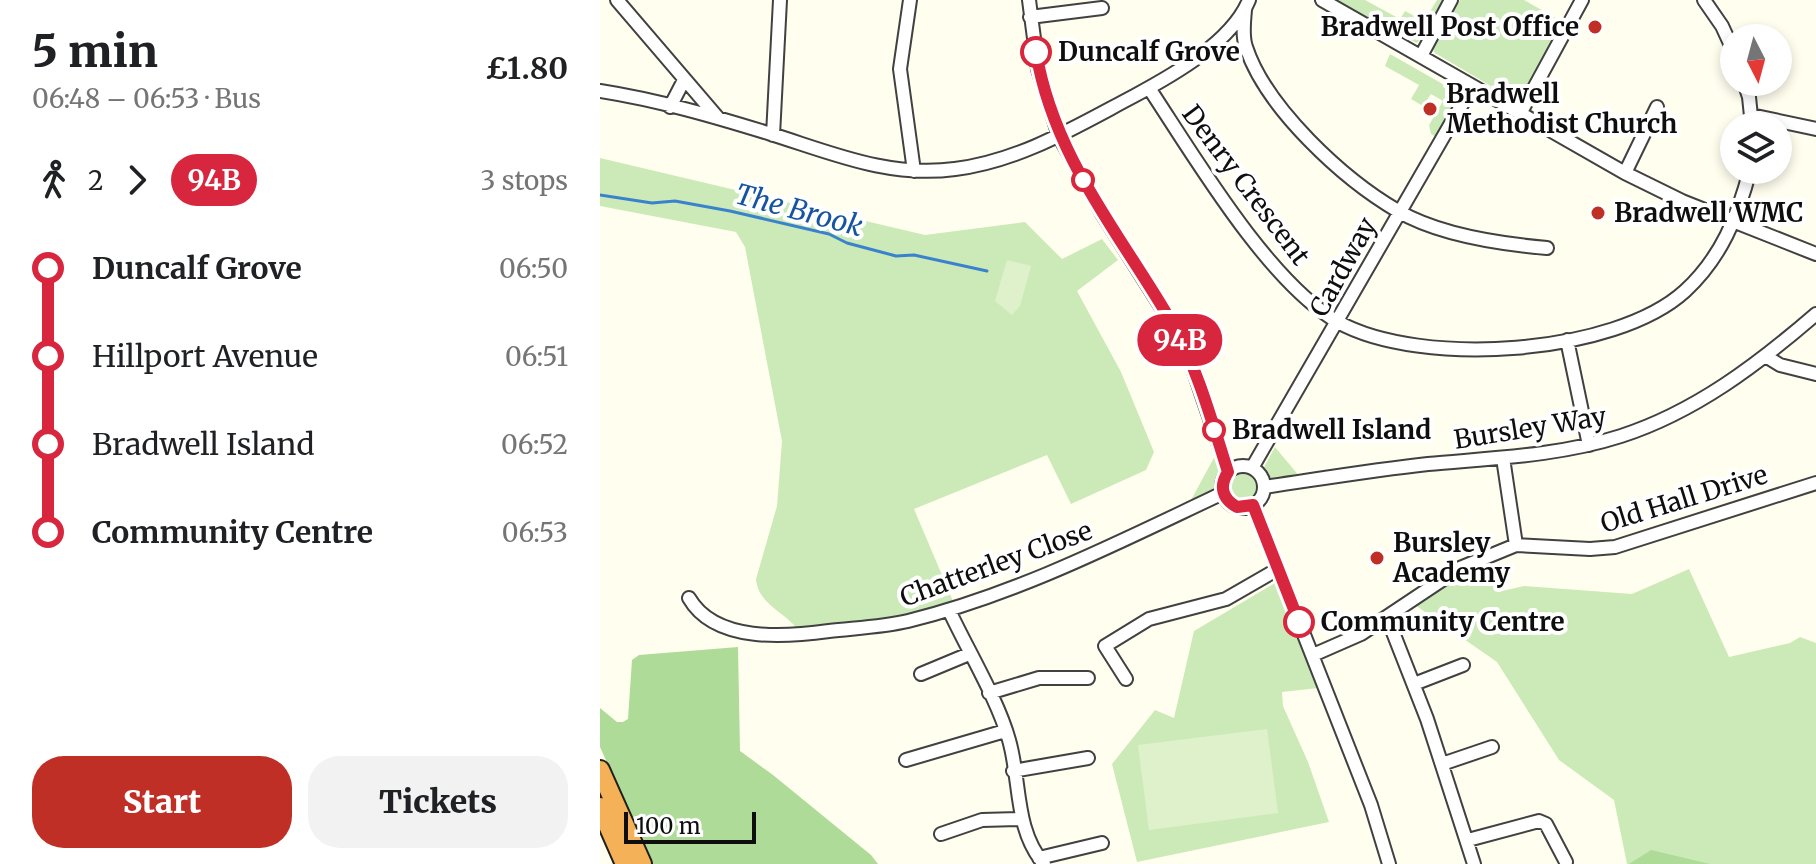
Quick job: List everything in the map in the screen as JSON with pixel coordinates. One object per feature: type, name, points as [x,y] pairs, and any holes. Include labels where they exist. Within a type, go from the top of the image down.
[{"type":"highway","points":[[600,770],[642,864]]},
{"type":"highway","points":[[600,807],[625,864]]},
{"type":"street","points":[[617,0],[718,118]]},
{"type":"street","points":[[773,135],[780,0]]},
{"type":"street","points":[[910,0],[900,69],[914,171]]},
{"type":"street","points":[[1029,0],[1038,69],[1059,136],[1103,215],[1172,324],[1191,363],[1228,472]]},
{"type":"street","points":[[1322,0],[1625,173],[1682,201],[1816,254]]},
{"type":"street","points":[[1421,56],[1451,0]]},
{"type":"street","points":[[1520,114],[1582,0]]},
{"type":"street","points":[[1704,0],[1721,24]]},
{"type":"street","points":[[600,91],[718,118],[843,159],[890,169],[955,169],[1000,159],[1059,136],[1149,88],[1223,37],[1247,5]]},
{"type":"street","points":[[1244,43],[1247,5]]},
{"type":"street","points":[[1030,17],[1102,8]]},
{"type":"street","points":[[1223,37],[1236,37],[1244,43],[1263,83],[1289,119],[1348,174],[1399,212],[1480,238],[1547,248]]},
{"type":"street","points":[[670,107],[684,80]]},
{"type":"street","name":"Cardway","points":[[1252,468],[1472,87]]},
{"type":"street","name":"Denry Crescent","points":[[1149,88],[1238,219],[1294,286],[1337,322],[1388,341],[1447,349],[1522,346],[1567,340],[1643,319],[1684,292],[1702,274],[1723,245],[1746,184]]},
{"type":"street","points":[[1625,173],[1657,107]]},
{"type":"street","points":[[1792,126],[1816,129]]},
{"type":"street","name":"Bursley Way","points":[[1264,487],[1417,466],[1503,458],[1589,445],[1623,436],[1674,414],[1724,387],[1767,357],[1816,314]]},
{"type":"street","points":[[1567,340],[1589,445]]},
{"type":"street","points":[[1767,357],[1780,365],[1816,374]]},
{"type":"street","points":[[1313,655],[1361,634],[1460,568],[1516,545],[1503,458]]},
{"type":"street","points":[[1242,466],[1252,468],[1262,478],[1264,487],[1259,500],[1253,505],[1237,507],[1231,503],[1223,493],[1223,482],[1228,472],[1242,466]]},
{"type":"street","name":"Old Hall Drive","points":[[1516,545],[1590,549],[1615,547],[1816,483]]},
{"type":"street","name":"Chatterley Close","points":[[689,598],[700,612],[722,625],[750,634],[769,636],[903,622],[949,610],[1079,561],[1223,493]]},
{"type":"street","points":[[1253,505],[1371,805],[1389,864]]},
{"type":"street","points":[[1126,679],[1105,646],[1149,619],[1226,599],[1278,569]]},
{"type":"street","points":[[949,610],[1010,741],[1022,819],[1042,861],[1102,843]]},
{"type":"street","points":[[1387,617],[1414,684],[1474,864]]},
{"type":"street","points":[[926,668],[969,654]]},
{"type":"street","points":[[1414,684],[1463,665]]},
{"type":"street","points":[[989,693],[1039,678],[1088,678]]},
{"type":"street","points":[[912,742],[912,758],[1005,731]]},
{"type":"street","points":[[1442,764],[1492,747]]},
{"type":"street","points":[[1013,771],[1088,758]]},
{"type":"street","points":[[941,834],[982,820],[1022,819]]},
{"type":"street","points":[[1468,840],[1539,821],[1546,824],[1561,858]]},
{"type":"green space","points":[[1333,0],[1365,0],[1400,19],[1405,11],[1424,21],[1437,0],[1446,0],[1432,26],[1417,43]]},
{"type":"green space","points":[[1460,0],[1524,0],[1561,21],[1575,0],[1519,99],[1513,99],[1435,53],[1432,48]]},
{"type":"green space","points":[[1390,54],[1448,87],[1455,103],[1436,137],[1431,134],[1429,125],[1443,101],[1431,94],[1423,106],[1411,99],[1419,85],[1385,66]]},
{"type":"green space","points":[[600,158],[925,235],[1025,222],[1062,259],[1102,239],[1118,260],[1077,291],[1121,372],[1154,452],[1146,470],[1071,504],[1047,455],[914,509],[953,601],[900,617],[796,627],[766,601],[756,579],[777,506],[782,441],[745,247],[736,232],[600,206]]},
{"type":"green space","points":[[1007,260],[1031,266],[1020,306],[1012,315],[995,301]]},
{"type":"green space","points":[[1275,447],[1300,477],[1271,481],[1264,474],[1263,469]]},
{"type":"green space","points":[[1216,454],[1222,488],[1192,502],[1191,500]]},
{"type":"green space","points":[[1243,474],[1252,478],[1256,487],[1252,496],[1243,500],[1234,496],[1230,487],[1234,478]]},
{"type":"green space","points":[[1484,563],[1502,591],[1524,586],[1632,594],[1689,569],[1729,657],[1790,643],[1800,637],[1816,643],[1816,864],[1627,864],[1614,800],[1559,760],[1497,662],[1415,605]]},
{"type":"green space","points":[[1275,583],[1318,688],[1282,692],[1283,706],[1308,762],[1329,822],[1137,862],[1112,764],[1155,710],[1174,718],[1194,631]]},
{"type":"green space","points":[[738,647],[740,751],[871,855],[878,864],[653,864],[600,747],[600,708],[617,722],[628,719],[632,660],[639,655]]},
{"type":"green space","points":[[1267,729],[1278,813],[1149,830],[1138,745]]},
{"type":"green space","points":[[1651,850],[1710,864],[1629,864]]},
{"type":"waterway","name":"The Brook","points":[[600,195],[652,203],[675,201],[730,211],[829,234],[847,243],[896,256],[914,255],[987,271]]},
{"type":"bus line","name":"94B","points":[[1036,52],[1038,69],[1059,136],[1103,215],[1172,324],[1191,363],[1228,472],[1222,486],[1223,493],[1237,507],[1253,505],[1299,622]]},
{"type":"place","name":"Bradwell Post Office","points":[[1595,27]]},
{"type":"place","name":"Duncalf Grove","points":[[1036,52]]},
{"type":"place","name":"Bradwell Methodist Church","points":[[1430,109]]},
{"type":"place","name":"Bradwell WMC","points":[[1598,213]]},
{"type":"place","name":"Bradwell Island","points":[[1214,430]]},
{"type":"place","name":"Bursley Academy","points":[[1377,558]]},
{"type":"place","name":"Community Centre","points":[[1299,622]]}]
